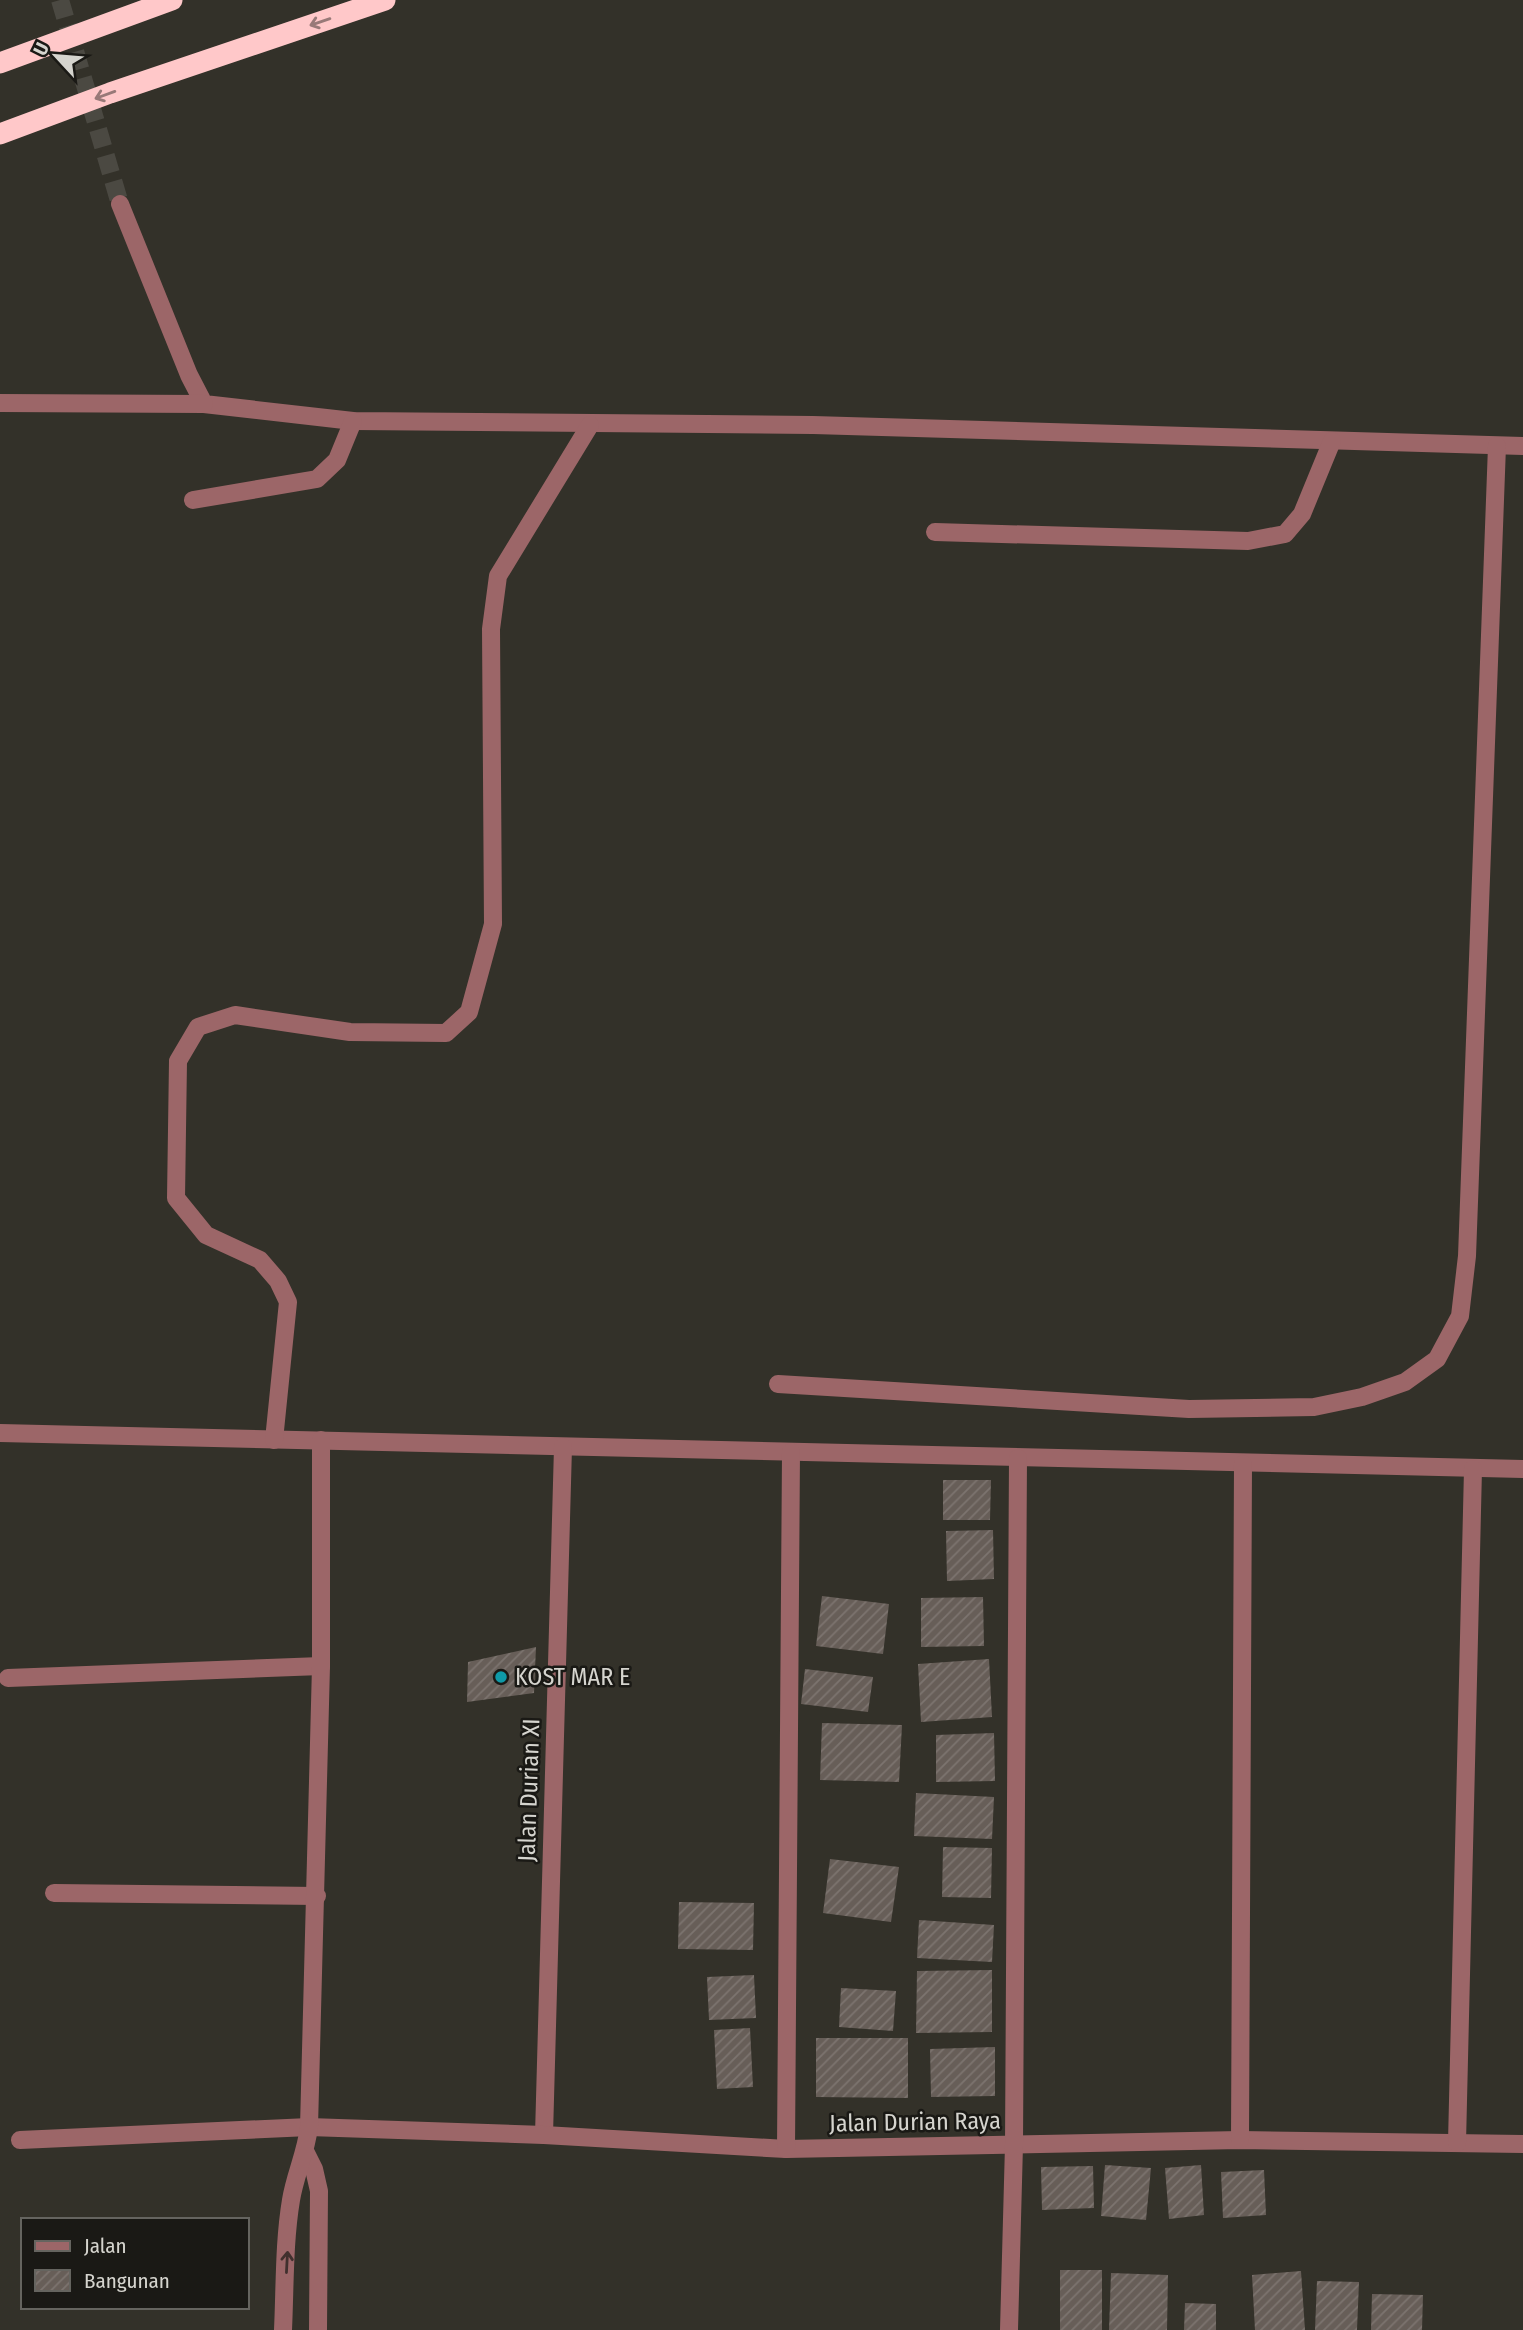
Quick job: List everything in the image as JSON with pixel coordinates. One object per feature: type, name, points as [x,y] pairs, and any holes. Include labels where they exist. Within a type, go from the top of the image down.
[{"type":"highway","points":[[0,63],[98,24],[173,0]]},
{"type":"highway","points":[[0,134],[110,93],[385,0]]},
{"type":"street","points":[[120,204],[188,375],[204,404]]},
{"type":"street","points":[[0,403],[204,404],[353,421],[813,425],[1523,446]]},
{"type":"street","points":[[193,500],[317,480],[337,460],[353,421]]},
{"type":"street","points":[[274,1440],[288,1302],[278,1281],[260,1260],[206,1235],[176,1198],[178,1061],[198,1027],[235,1015],[350,1032],[446,1032],[469,1012],[493,924],[491,629],[498,576],[590,425]]},
{"type":"street","points":[[935,532],[1248,541],[1284,534],[1302,514],[1332,441]]},
{"type":"street","points":[[778,1384],[1189,1409],[1314,1407],[1362,1398],[1405,1382],[1437,1360],[1460,1316],[1467,1256],[1497,446]]},
{"type":"street","points":[[0,1433],[1523,1469]]},
{"type":"street","points":[[283,2330],[290,2204],[295,2179],[306,2153],[309,2127],[317,1896],[321,1440]]},
{"type":"street","name":"Jalan Durian XI","points":[[544,2135],[563,1447]]},
{"type":"street","points":[[786,2149],[791,1452]]},
{"type":"street","points":[[1009,2330],[1014,2145],[1018,1458]]},
{"type":"street","points":[[1240,2140],[1243,1464]]},
{"type":"street","points":[[1457,2143],[1473,1469]]},
{"type":"street","points":[[8,1678],[321,1666]]},
{"type":"street","points":[[54,1893],[317,1896]]},
{"type":"street","name":"Jalan Durian Raya","points":[[20,2140],[309,2127],[544,2135],[786,2149],[1240,2140],[1523,2144]]},
{"type":"street","points":[[306,2153],[319,2191],[318,2330]]},
{"type":"building","points":[[943,1480],[991,1480],[990,1520],[943,1520]]},
{"type":"building","points":[[993,1530],[994,1579],[947,1581],[946,1531]]},
{"type":"building","points":[[822,1596],[889,1604],[883,1654],[816,1646]]},
{"type":"building","points":[[983,1597],[984,1646],[921,1647],[921,1598]]},
{"type":"building","name":"KOST MAR E","points":[[536,1647],[534,1693],[467,1702],[468,1662]]},
{"type":"building","points":[[989,1659],[992,1717],[921,1722],[918,1664]]},
{"type":"building","points":[[805,1669],[873,1677],[868,1712],[801,1704]]},
{"type":"building","points":[[822,1723],[902,1725],[899,1782],[820,1780]]},
{"type":"building","points":[[994,1733],[995,1781],[936,1782],[936,1735]]},
{"type":"building","points":[[916,1793],[994,1797],[992,1839],[914,1836]]},
{"type":"building","points":[[943,1847],[992,1848],[991,1898],[942,1897]]},
{"type":"building","points":[[830,1859],[899,1867],[891,1922],[823,1913]]},
{"type":"building","points":[[679,1902],[754,1903],[753,1950],[678,1949]]},
{"type":"building","points":[[919,1920],[994,1925],[992,1962],[917,1958]]},
{"type":"building","points":[[992,1970],[992,2032],[916,2033],[917,1971]]},
{"type":"building","points":[[754,1975],[756,2018],[709,2020],[707,1977]]},
{"type":"building","points":[[841,1988],[896,1991],[893,2031],[839,2027]]},
{"type":"building","points":[[750,2028],[753,2087],[717,2089],[714,2030]]},
{"type":"building","points":[[816,2038],[908,2038],[908,2098],[816,2097]]},
{"type":"building","points":[[995,2047],[995,2096],[931,2097],[930,2049]]},
{"type":"building","points":[[1105,2165],[1151,2168],[1146,2220],[1101,2216]]},
{"type":"building","points":[[1201,2165],[1204,2215],[1169,2219],[1165,2168]]},
{"type":"building","points":[[1093,2166],[1094,2208],[1042,2210],[1041,2167]]},
{"type":"building","points":[[1264,2170],[1266,2215],[1223,2218],[1221,2172]]},
{"type":"building","points":[[1060,2270],[1102,2270],[1102,2330],[1060,2330]]},
{"type":"building","points":[[1301,2271],[1305,2330],[1255,2330],[1252,2275]]},
{"type":"building","points":[[1111,2273],[1168,2275],[1167,2330],[1109,2330]]},
{"type":"building","points":[[1317,2281],[1359,2282],[1357,2330],[1315,2330]]},
{"type":"building","points":[[1372,2294],[1423,2295],[1422,2330],[1371,2330]]},
{"type":"building","points":[[1185,2303],[1216,2304],[1216,2330],[1184,2330]]},
{"type":"tunnel","points":[[60,0],[120,204]]},
{"type":"place","name":"KOST MAR E","points":[[501,1677]]}]
